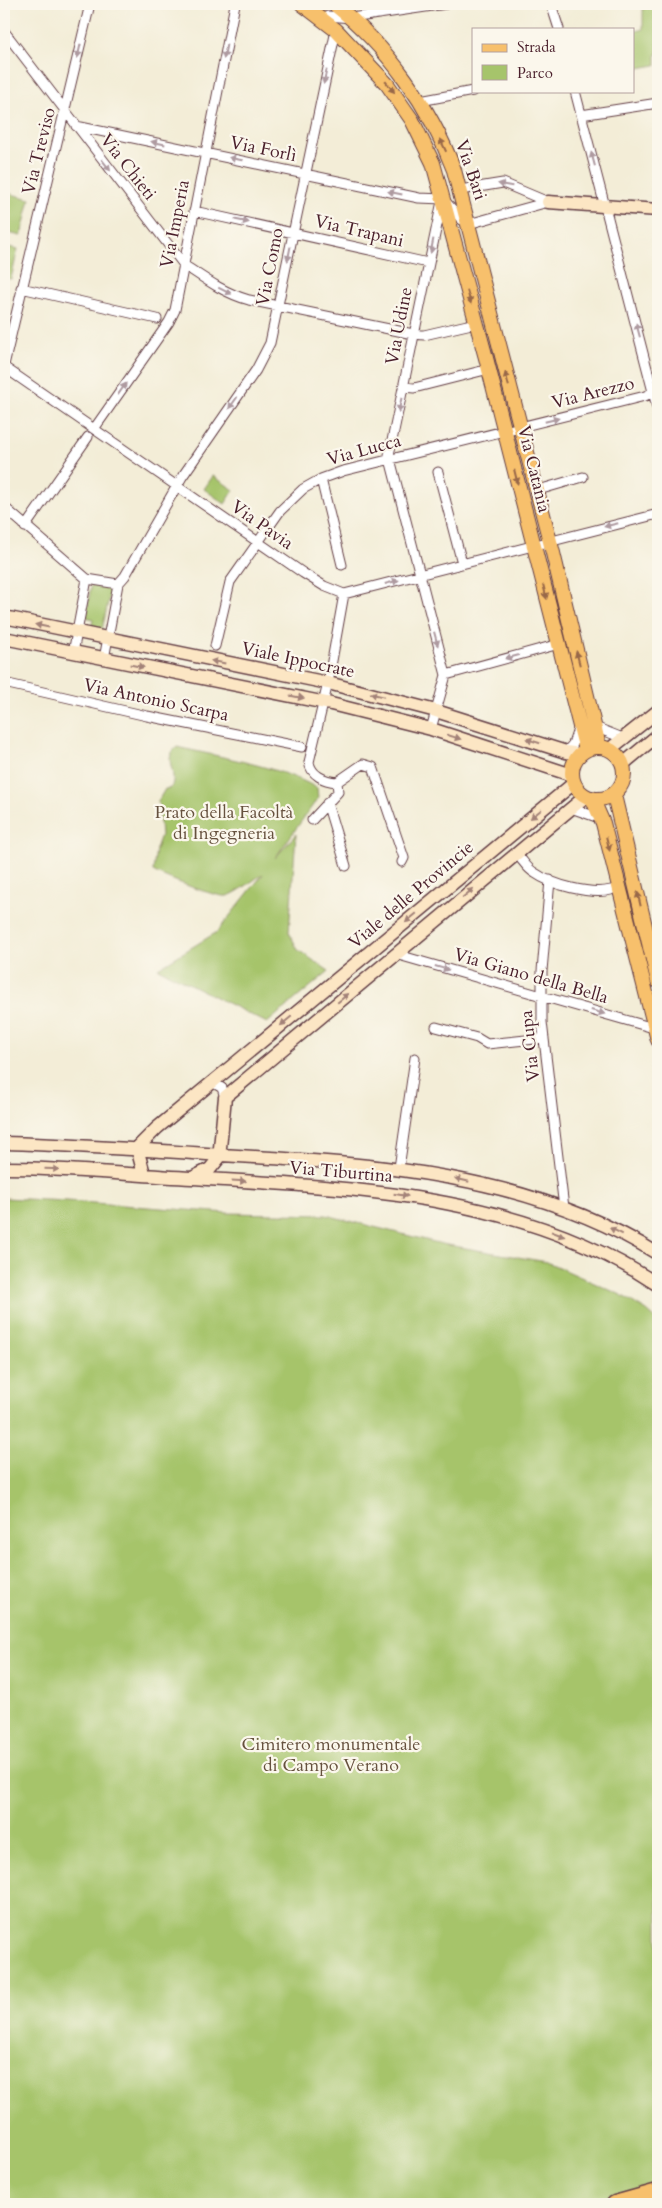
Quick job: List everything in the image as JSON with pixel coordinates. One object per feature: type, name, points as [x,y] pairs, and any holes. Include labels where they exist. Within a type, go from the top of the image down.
[{"type":"highway","points":[[615,2204],[658,2192]]},
{"type":"highway","points":[[644,2204],[658,2200]]},
{"type":"main road","name":"Via Bari","points":[[302,4],[332,9],[351,18],[392,63],[420,101],[445,148],[469,223]]},
{"type":"main road","name":"Via Bari","points":[[332,9],[336,30],[383,78],[407,111],[430,154],[443,199]]},
{"type":"main road","name":"Via Catania","points":[[443,199],[588,750]]},
{"type":"main road","name":"Via Catania","points":[[469,223],[595,727],[588,750]]},
{"type":"main road","points":[[589,797],[602,799],[614,794],[624,781],[623,764],[619,756],[588,750],[574,763],[573,779],[589,797],[602,819],[657,1032]]},
{"type":"main road","points":[[614,794],[658,981]]},
{"type":"street","name":"Via Treviso","points":[[4,366],[66,112],[90,4]]},
{"type":"street","name":"Via Imperia","points":[[94,429],[172,316],[184,265],[235,4]]},
{"type":"street","points":[[351,18],[446,4]]},
{"type":"street","points":[[551,4],[559,28]]},
{"type":"street","name":"Via Como","points":[[118,584],[125,576],[176,486],[266,354],[272,338],[279,306],[336,30]]},
{"type":"street","name":"Via Chieti","points":[[4,31],[184,265],[226,292],[249,300],[424,336],[476,323]]},
{"type":"street","points":[[420,101],[472,91]]},
{"type":"street","points":[[575,92],[656,392],[658,412]]},
{"type":"street","points":[[581,115],[658,103]]},
{"type":"street","name":"Via Forlì","points":[[76,126],[423,199],[443,199]]},
{"type":"street","points":[[460,190],[503,183],[548,202],[658,210]]},
{"type":"street","name":"Via Bari","points":[[443,199],[460,217],[469,223]]},
{"type":"street","name":"Via Udine","points":[[389,460],[413,334],[443,199]]},
{"type":"street","points":[[469,223],[548,202]]},
{"type":"street","name":"Via Trapani","points":[[194,211],[428,263]]},
{"type":"street","points":[[22,288],[157,319]]},
{"type":"street","name":"Via Pavia","points":[[4,366],[258,542],[324,586],[344,594]]},
{"type":"street","points":[[404,387],[414,388],[489,369]]},
{"type":"street","name":"Via Arezzo","points":[[504,430],[527,426],[656,392]]},
{"type":"street","name":"Via Lucca","points":[[215,646],[230,582],[286,504],[303,489],[321,479],[343,471],[504,430]]},
{"type":"street","points":[[25,527],[88,437]]},
{"type":"street","points":[[389,460],[446,675],[430,729]]},
{"type":"street","points":[[438,472],[462,563]]},
{"type":"street","points":[[535,491],[583,478]]},
{"type":"street","points":[[321,479],[342,565]]},
{"type":"street","points":[[4,507],[87,579],[118,584],[104,659]]},
{"type":"street","points":[[402,862],[404,858],[378,779],[370,765],[363,764],[337,782],[325,780],[310,767],[309,762],[324,703],[344,594],[658,514]]},
{"type":"street","points":[[73,653],[87,579]]},
{"type":"street","name":"Viale Ippocrate","points":[[4,618],[328,683],[588,750]]},
{"type":"street","name":"Viale Ippocrate","points":[[4,638],[324,703],[430,729],[573,779]]},
{"type":"street","points":[[446,675],[559,644]]},
{"type":"street","name":"Via Antonio Scarpa","points":[[4,684],[302,748]]},
{"type":"street","points":[[580,724],[573,744],[588,750],[625,739],[658,711]]},
{"type":"street","points":[[595,727],[625,739]]},
{"type":"street","points":[[623,764],[658,735]]},
{"type":"street","name":"Viale delle Provincie","points":[[137,1148],[146,1138],[212,1082],[495,848],[573,779]]},
{"type":"street","points":[[312,820],[338,792],[337,782]]},
{"type":"street","name":"Viale delle Provincie","points":[[225,1096],[571,808],[589,797]]},
{"type":"street","points":[[327,803],[346,866]]},
{"type":"street","points":[[571,808],[602,819]]},
{"type":"street","name":"Viale delle Provincie","points":[[495,848],[506,862]]},
{"type":"street","points":[[521,860],[534,873],[550,880],[587,891],[611,890]]},
{"type":"street","name":"Via Cupa","points":[[550,880],[544,926],[542,996],[544,1038],[564,1208]]},
{"type":"street","name":"Via Giano della Bella","points":[[395,954],[542,996],[657,1032]]},
{"type":"street","name":"Viale delle Provincie","points":[[350,969],[361,982]]},
{"type":"street","points":[[436,1027],[477,1038],[487,1044],[544,1038]]},
{"type":"street","points":[[400,1168],[415,1058]]},
{"type":"street","points":[[190,1178],[213,1166],[220,1155],[225,1096],[222,1088],[212,1082]]},
{"type":"street","name":"Via Tiburtina","points":[[4,1143],[137,1148],[400,1168],[494,1187],[564,1208],[604,1225],[658,1254]]},
{"type":"street","points":[[137,1148],[144,1174]]},
{"type":"street","name":"Via Tiburtina","points":[[4,1168],[144,1174],[387,1193],[472,1208],[527,1223],[569,1238],[614,1258],[658,1285]]},
{"type":"green space","points":[[639,4],[658,4],[658,54],[656,55],[656,65],[634,69],[634,32],[643,29],[643,6]]},
{"type":"green space","points":[[4,192],[30,199],[21,236],[4,232]]},
{"type":"green space","points":[[4,246],[18,249],[11,279],[4,278]]},
{"type":"green space","points":[[213,476],[234,490],[225,504],[204,489]]},
{"type":"green space","points":[[91,585],[111,589],[102,630],[98,633],[87,630],[88,625],[92,625],[93,619],[86,617]]},
{"type":"green space","name":"Prato della Facoltà di Ingegneria","points":[[177,747],[267,768],[302,780],[317,788],[318,798],[275,858],[296,834],[289,932],[298,950],[329,971],[267,1023],[158,968],[217,932],[263,874],[231,895],[221,896],[202,891],[153,871],[156,849],[161,835],[158,801],[165,789],[171,788],[173,776],[170,756]]},
{"type":"green space","name":"Cimitero monumentale di Campo Verano","points":[[4,1198],[228,1213],[326,1215],[442,1244],[547,1262],[621,1295],[647,1311],[658,1321],[658,2187],[589,2204],[4,2204]]}]
